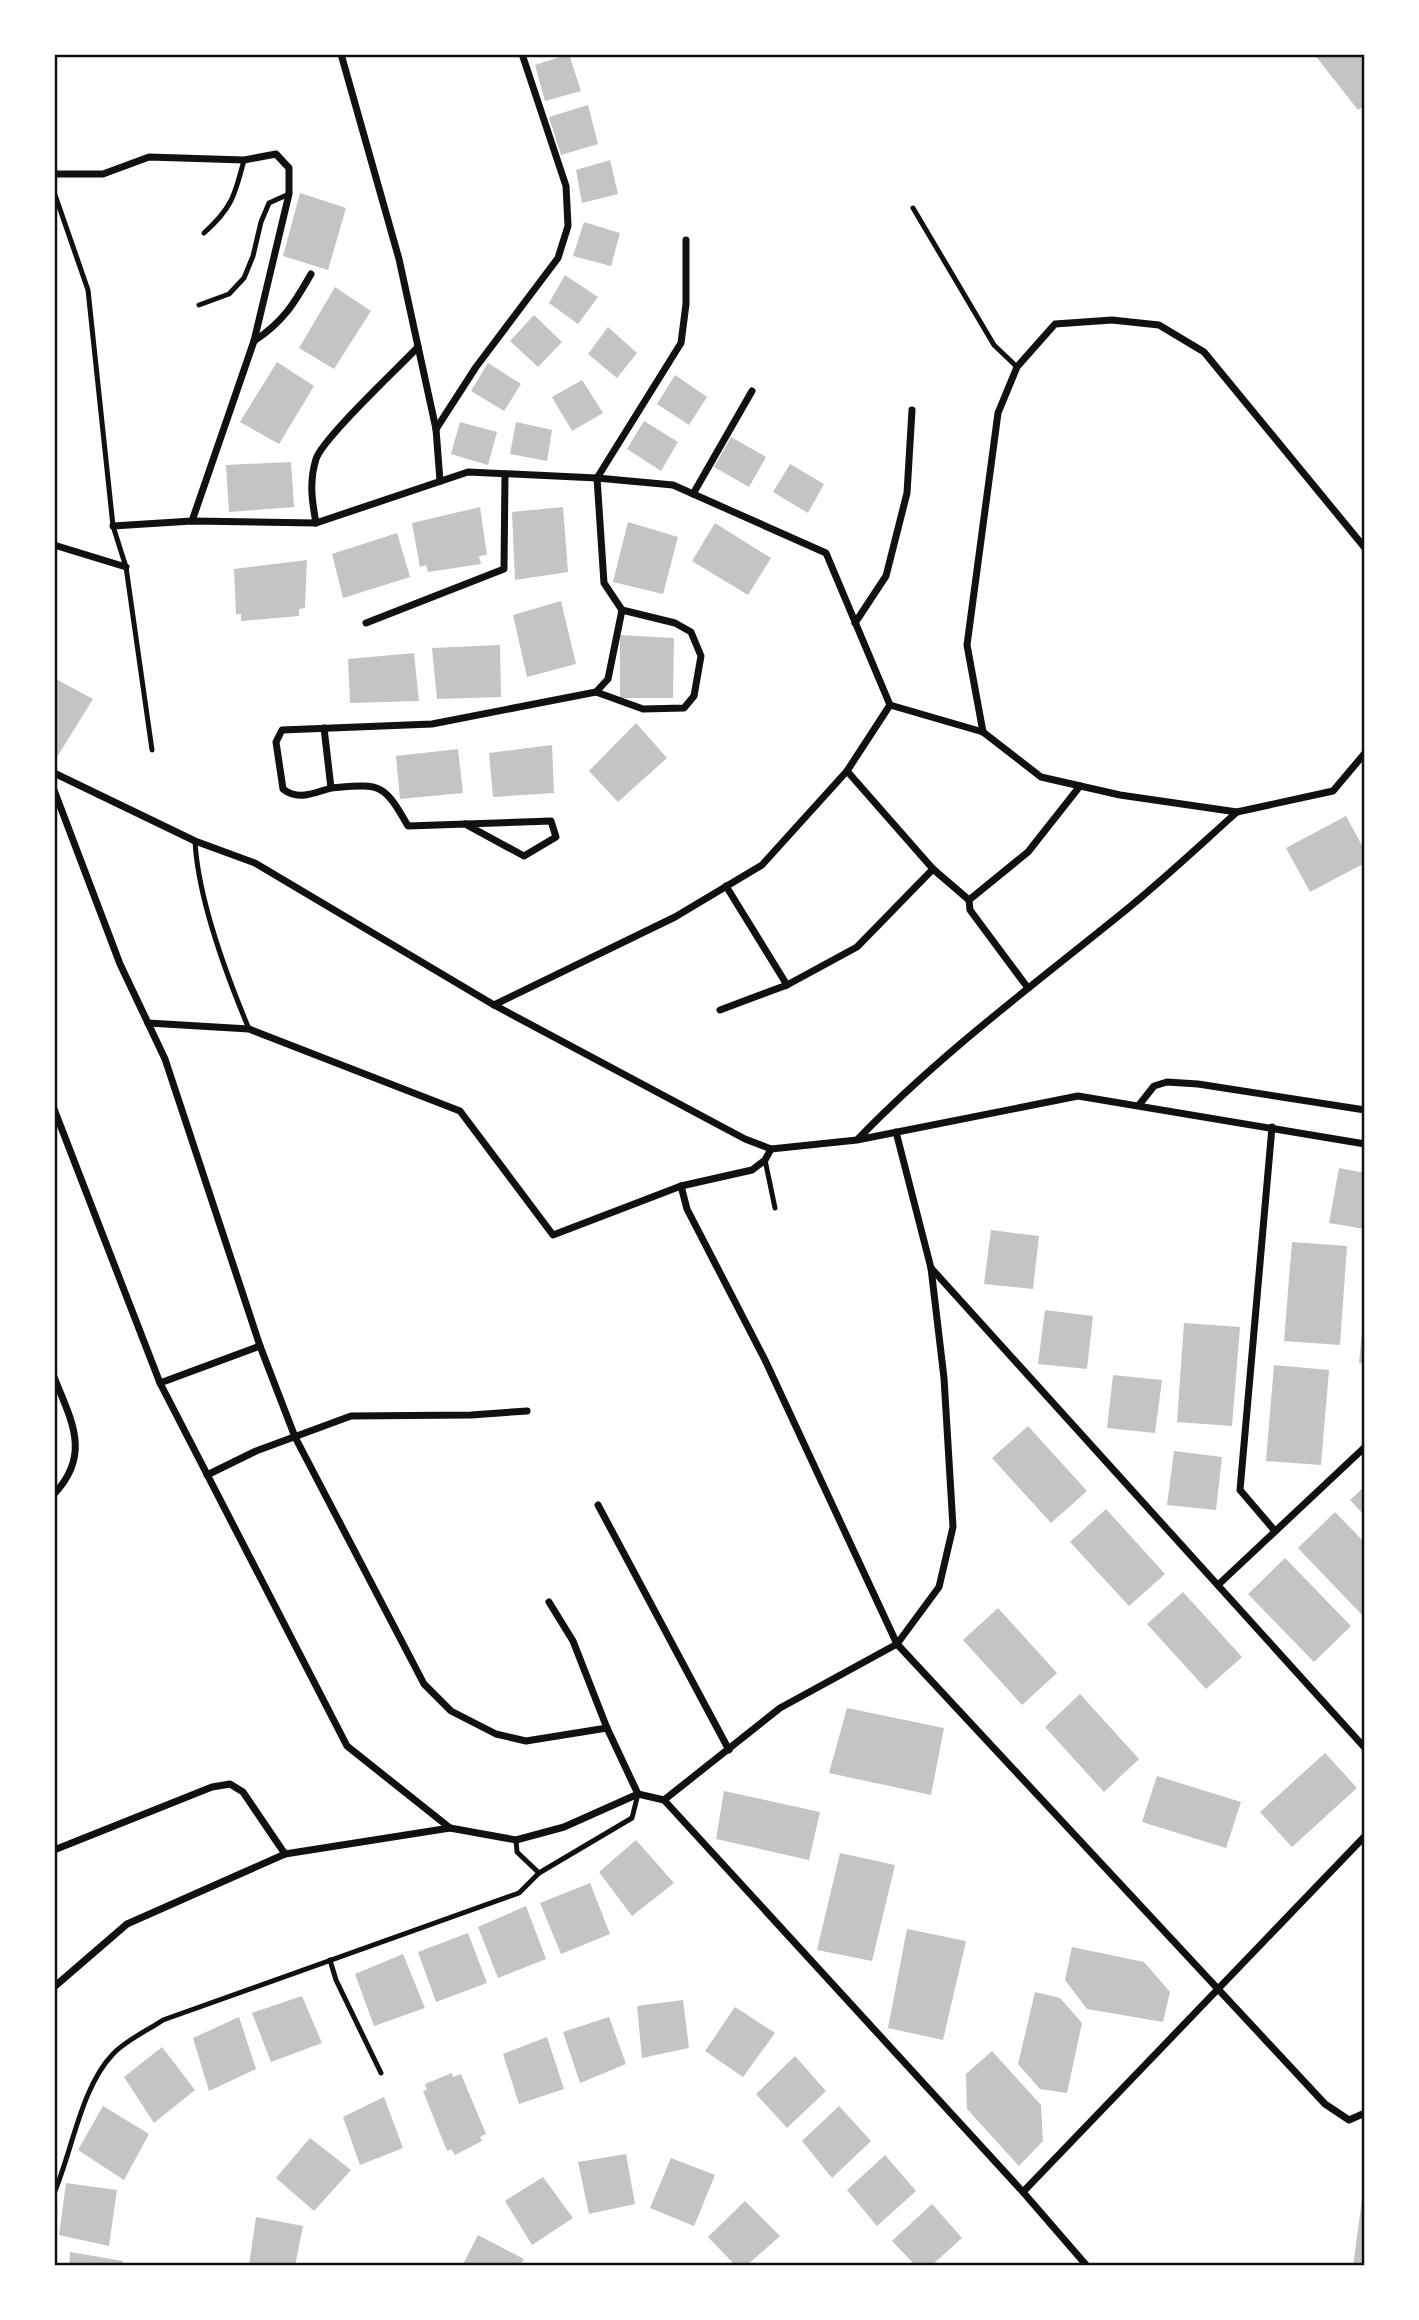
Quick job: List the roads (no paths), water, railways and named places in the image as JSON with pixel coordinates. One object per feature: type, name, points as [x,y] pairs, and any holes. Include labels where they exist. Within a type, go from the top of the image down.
[{"type":"street","points":[[341,54],[399,259],[436,429],[440,481]]},
{"type":"street","points":[[436,429],[476,367],[558,258],[568,226],[566,186],[522,54]]},
{"type":"street","points":[[54,174],[103,174],[149,157],[244,160],[276,154],[289,168],[289,194],[254,341],[192,521]]},
{"type":"street","points":[[465,824],[524,856],[556,837],[551,821],[465,824],[408,826],[388,793],[374,786],[331,788],[302,796],[291,795],[283,789],[276,743],[282,730],[432,724],[596,692],[643,709],[684,708],[694,696],[701,656],[691,632],[675,623],[622,610],[604,583],[597,478],[681,343],[686,304],[686,240]]},
{"type":"street","points":[[254,341],[274,328],[293,307],[311,274]]},
{"type":"street","points":[[983,732],[967,645],[998,412],[1017,367],[1055,324],[1112,320],[1159,325],[1204,352],[1365,548]]},
{"type":"street","points":[[316,523],[310,492],[316,456],[418,347]]},
{"type":"street","points":[[693,494],[752,391]]},
{"type":"street","points":[[855,623],[886,576],[907,493],[912,410]]},
{"type":"street","points":[[113,526],[192,521],[316,523],[468,472],[597,478],[673,485],[826,553],[890,705]]},
{"type":"street","points":[[366,623],[505,569],[505,474]]},
{"type":"street","points":[[54,545],[126,567]]},
{"type":"street","points":[[596,692],[608,679],[622,610]]},
{"type":"street","points":[[890,705],[983,732],[1041,777],[1120,795],[1237,812],[1333,791],[1365,753]]},
{"type":"street","points":[[494,1005],[675,917],[762,865],[847,771],[890,705]]},
{"type":"street","points":[[324,728],[331,788]]},
{"type":"street","points":[[847,771],[933,869],[969,900],[970,910],[1028,988]]},
{"type":"street","points":[[54,774],[195,841],[255,863],[494,1005],[745,1139],[771,1149],[856,1140],[1078,1096],[1365,1144]]},
{"type":"street","points":[[969,900],[1028,852],[1080,786]]},
{"type":"street","points":[[54,790],[120,964],[165,1059],[260,1346],[295,1437],[424,1684],[451,1711],[496,1734],[526,1741],[607,1728]]},
{"type":"street","points":[[856,1140],[894,1102],[1028,988],[1124,912],[1237,812]]},
{"type":"street","points":[[720,1010],[786,985],[857,947],[933,869]]},
{"type":"street","points":[[726,886],[786,985]]},
{"type":"street","points":[[148,1023],[249,1029],[460,1111],[553,1235],[681,1186],[752,1170],[765,1160],[771,1149]]},
{"type":"street","points":[[1139,1105],[1154,1086],[1167,1082],[1198,1084],[1365,1110]]},
{"type":"street","points":[[54,1109],[160,1384],[347,1746],[450,1828]]},
{"type":"street","points":[[1272,1127],[1240,1490],[1275,1531]]},
{"type":"street","points":[[664,1800],[780,1708],[897,1644],[939,1587],[953,1527],[944,1378],[931,1268],[896,1132]]},
{"type":"street","points":[[681,1186],[687,1209],[765,1360],[897,1644],[1325,2104],[1349,2120],[1365,2113]]},
{"type":"street","points":[[931,1268],[1365,1748]]},
{"type":"street","points":[[160,1384],[260,1346]]},
{"type":"street","points":[[54,1377],[76,1436],[75,1461],[54,1494]]},
{"type":"street","points":[[207,1475],[256,1451],[351,1416],[471,1415],[527,1411]]},
{"type":"street","points":[[1218,1585],[1365,1447]]},
{"type":"street","points":[[598,1505],[729,1750]]},
{"type":"street","points":[[549,1602],[573,1641],[607,1728],[638,1794]]},
{"type":"street","points":[[54,1850],[212,1787],[230,1784],[243,1792],[285,1854]]},
{"type":"street","points":[[54,1987],[127,1924],[285,1854],[450,1828],[516,1840],[564,1827],[638,1794],[664,1800],[1023,2192],[1087,2266]]},
{"type":"street","points":[[1023,2192],[1365,1836]]},
{"type":"lane","points":[[204,233],[223,216],[235,195],[244,160]]},
{"type":"lane","points":[[54,192],[88,290],[113,526],[126,567],[152,750]]},
{"type":"lane","points":[[199,305],[229,294],[244,278],[253,256],[261,222],[270,203],[289,194]]},
{"type":"lane","points":[[913,208],[994,345],[1017,367]]},
{"type":"lane","points":[[195,841],[197,864],[226,974],[249,1029]]},
{"type":"lane","points":[[765,1160],[775,1208]]},
{"type":"lane","points":[[54,2193],[83,2108],[113,2053],[163,2020],[519,1893],[539,1873],[632,1818],[638,1794]]},
{"type":"lane","points":[[516,1840],[517,1852],[539,1873]]},
{"type":"lane","points":[[330,1960],[346,2001],[381,2073]]}]
